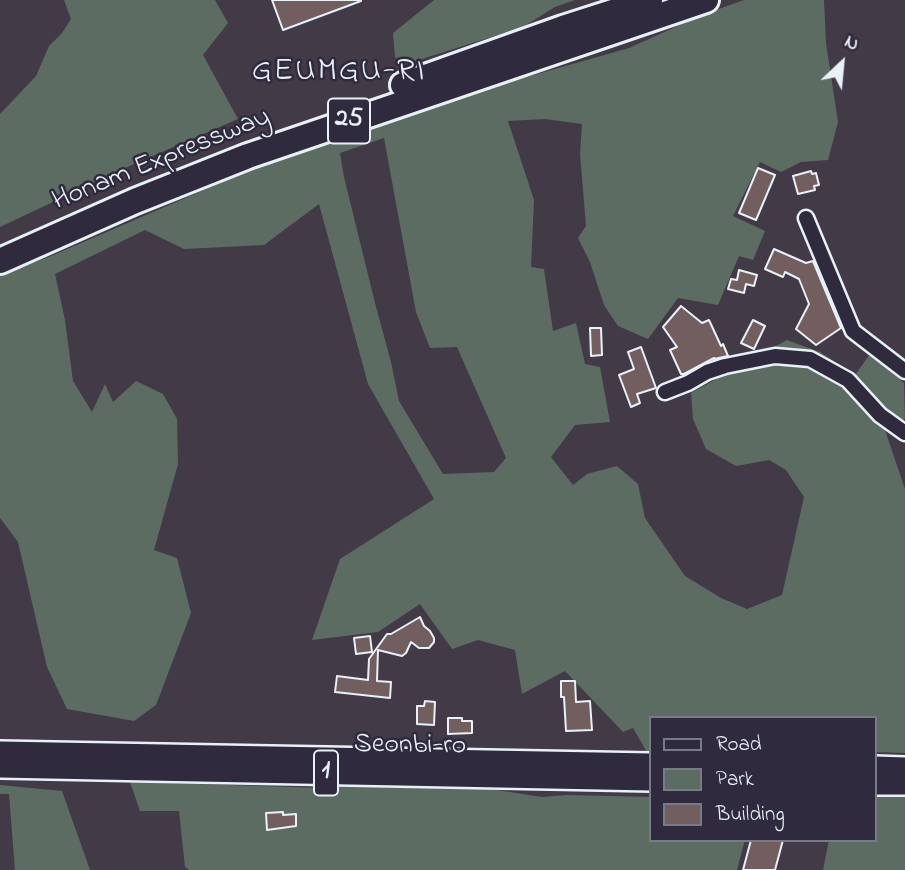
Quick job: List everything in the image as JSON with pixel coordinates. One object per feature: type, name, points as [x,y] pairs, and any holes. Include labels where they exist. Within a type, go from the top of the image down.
[{"type":"highway","name":"Honam Expressway","points":[[0,242],[280,130],[563,28],[650,0]]},
{"type":"highway","name":"Honam Expressway","points":[[0,261],[135,201],[248,156],[706,0]]},
{"type":"main road","name":"Seonbi-ro","points":[[0,752],[650,764]]},
{"type":"main road","name":"Seonbi-ro","points":[[0,767],[650,780]]},
{"type":"main road","points":[[877,768],[905,768]]},
{"type":"main road","points":[[877,783],[905,784]]},
{"type":"street","points":[[806,218],[853,331],[905,371]]},
{"type":"street","points":[[665,392],[725,366],[775,356],[810,359],[848,380],[880,415],[905,433]]},
{"type":"green space","points":[[64,0],[215,0],[228,23],[203,55],[238,119],[0,227],[0,114],[36,76],[49,46],[71,19]]},
{"type":"green space","points":[[434,0],[575,0],[555,7],[523,27],[403,65],[395,57],[393,33]]},
{"type":"green space","points":[[744,0],[824,0],[826,43],[838,122],[828,160],[801,162],[781,172],[760,162],[733,216],[765,231],[753,260],[739,256],[718,305],[678,298],[648,339],[618,326],[604,305],[590,262],[578,238],[586,226],[580,154],[582,124],[545,119],[508,121],[534,200],[531,267],[544,269],[553,331],[576,323],[585,364],[600,367],[610,422],[575,425],[551,457],[573,485],[587,474],[617,466],[638,484],[645,518],[685,576],[721,598],[747,609],[782,595],[804,497],[786,470],[769,460],[736,466],[706,449],[693,419],[691,393],[787,340],[820,352],[855,375],[870,354],[904,383],[905,419],[885,430],[905,489],[905,753],[877,752],[877,716],[650,716],[648,754],[633,728],[623,732],[565,671],[522,694],[515,650],[478,640],[452,649],[420,604],[378,632],[312,640],[340,559],[434,499],[368,384],[319,204],[264,245],[184,249],[145,230],[55,274],[65,320],[73,381],[92,412],[105,384],[113,402],[136,381],[163,394],[177,419],[178,464],[154,550],[177,558],[191,613],[156,705],[134,721],[67,709],[47,667],[18,542],[0,518],[0,275],[51,256],[290,153],[449,99],[629,48],[702,15]],"holes":[[[384,138],[416,312],[430,348],[457,347],[506,458],[494,472],[443,474],[399,401],[340,153]]]},
{"type":"green space","points":[[130,782],[326,788],[359,783],[444,785],[542,797],[650,797],[650,842],[744,842],[737,870],[189,870],[185,867],[179,811],[140,811]]},
{"type":"green space","points":[[0,785],[62,791],[90,870],[15,870],[9,794],[0,794]]},
{"type":"green space","points":[[877,792],[905,793],[905,870],[823,870],[829,842],[877,842]]},
{"type":"building","points":[[272,0],[361,0],[361,1],[283,30]]},
{"type":"building","points":[[758,168],[775,175],[756,220],[739,213]]},
{"type":"building","points":[[811,171],[812,174],[816,173],[819,185],[814,186],[815,190],[798,194],[793,176]]},
{"type":"building","points":[[774,249],[806,263],[813,261],[841,328],[816,345],[796,329],[809,304],[799,279],[785,272],[783,277],[765,269]]},
{"type":"building","points":[[739,270],[757,275],[754,286],[746,284],[744,293],[728,289],[731,279],[737,280]]},
{"type":"building","points":[[681,306],[702,323],[709,320],[728,356],[714,358],[681,374],[670,350],[677,347],[663,327]]},
{"type":"building","points":[[753,320],[765,326],[754,349],[741,343]]},
{"type":"building","points":[[590,328],[601,328],[602,355],[591,356]]},
{"type":"building","points":[[641,347],[656,388],[637,394],[640,403],[631,407],[619,375],[634,369],[628,352]]},
{"type":"building","points":[[420,617],[434,638],[429,648],[419,648],[411,642],[402,656],[378,650],[377,681],[391,682],[390,698],[335,692],[337,676],[368,680],[369,659],[387,634]]},
{"type":"building","points":[[370,636],[372,652],[356,654],[354,638]]},
{"type":"building","points":[[561,681],[575,681],[576,702],[590,701],[592,730],[566,731]]},
{"type":"building","points":[[425,701],[435,702],[434,725],[417,724],[417,706],[424,706]]},
{"type":"building","points":[[448,718],[472,721],[472,733],[448,734]]},
{"type":"building","points":[[283,812],[283,815],[296,814],[296,826],[267,830],[266,813]]},
{"type":"building","points":[[750,842],[782,842],[775,870],[743,870]]},
{"type":"district","name":"GEUMGU-RI","points":[[339,74]]}]
